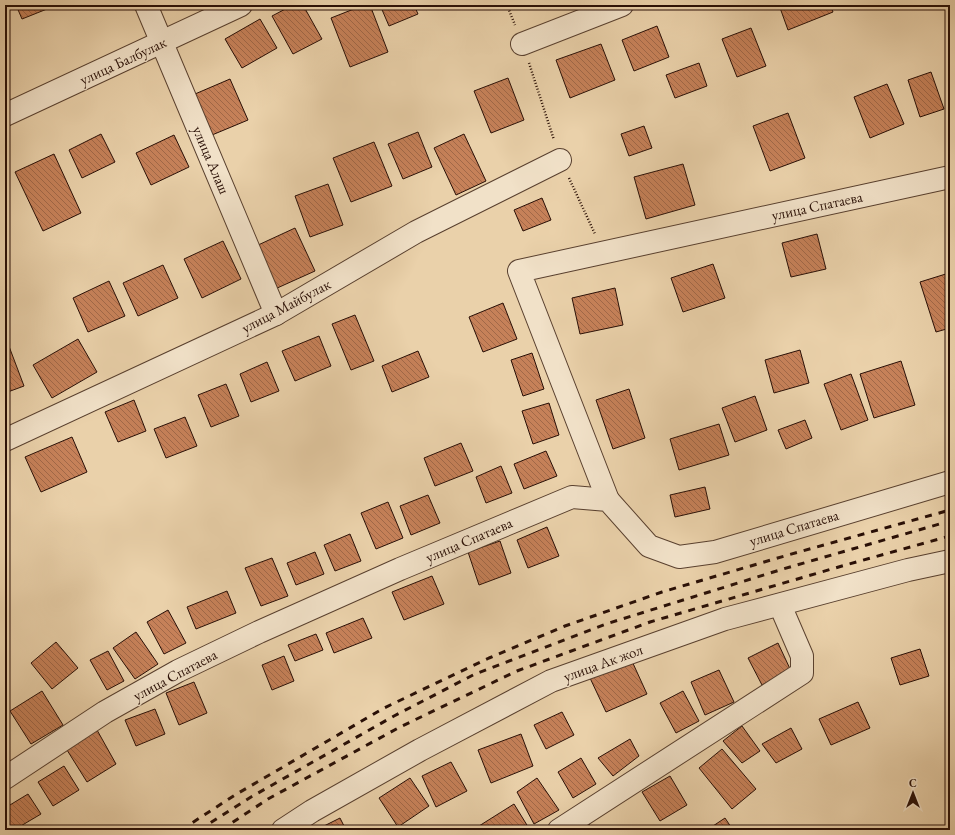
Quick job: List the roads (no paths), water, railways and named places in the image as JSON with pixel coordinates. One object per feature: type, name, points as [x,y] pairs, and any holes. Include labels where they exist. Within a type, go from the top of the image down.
[{"type":"street","name":"улица Алаш","points":[[146,5],[276,314]]},
{"type":"street","name":"улица Балбулак","points":[[5,116],[241,5]]},
{"type":"street","points":[[522,44],[622,5]]},
{"type":"street","name":"улица Майбулак","points":[[5,440],[276,314],[416,232],[560,160]]},
{"type":"street","name":"улица Спатаева","points":[[950,177],[519,271],[608,500],[649,546],[679,557],[714,552],[950,482]]},
{"type":"street","name":"улица Спатаева","points":[[5,778],[105,712],[178,670],[400,569],[572,497],[608,500]]},
{"type":"street","name":"улица Ак жол","points":[[283,830],[312,811],[420,750],[551,681],[725,619],[908,570],[950,561]]},
{"type":"street","points":[[559,830],[802,673],[802,656],[780,604]]},
{"type":"railway","points":[[181,830],[235,795],[384,708],[489,658],[565,626],[662,592],[950,510]]},
{"type":"railway","points":[[199,830],[251,797],[394,716],[475,674],[606,624],[783,569],[950,521]]},
{"type":"railway","points":[[221,830],[268,799],[400,727],[517,671],[650,622],[950,536]]}]
